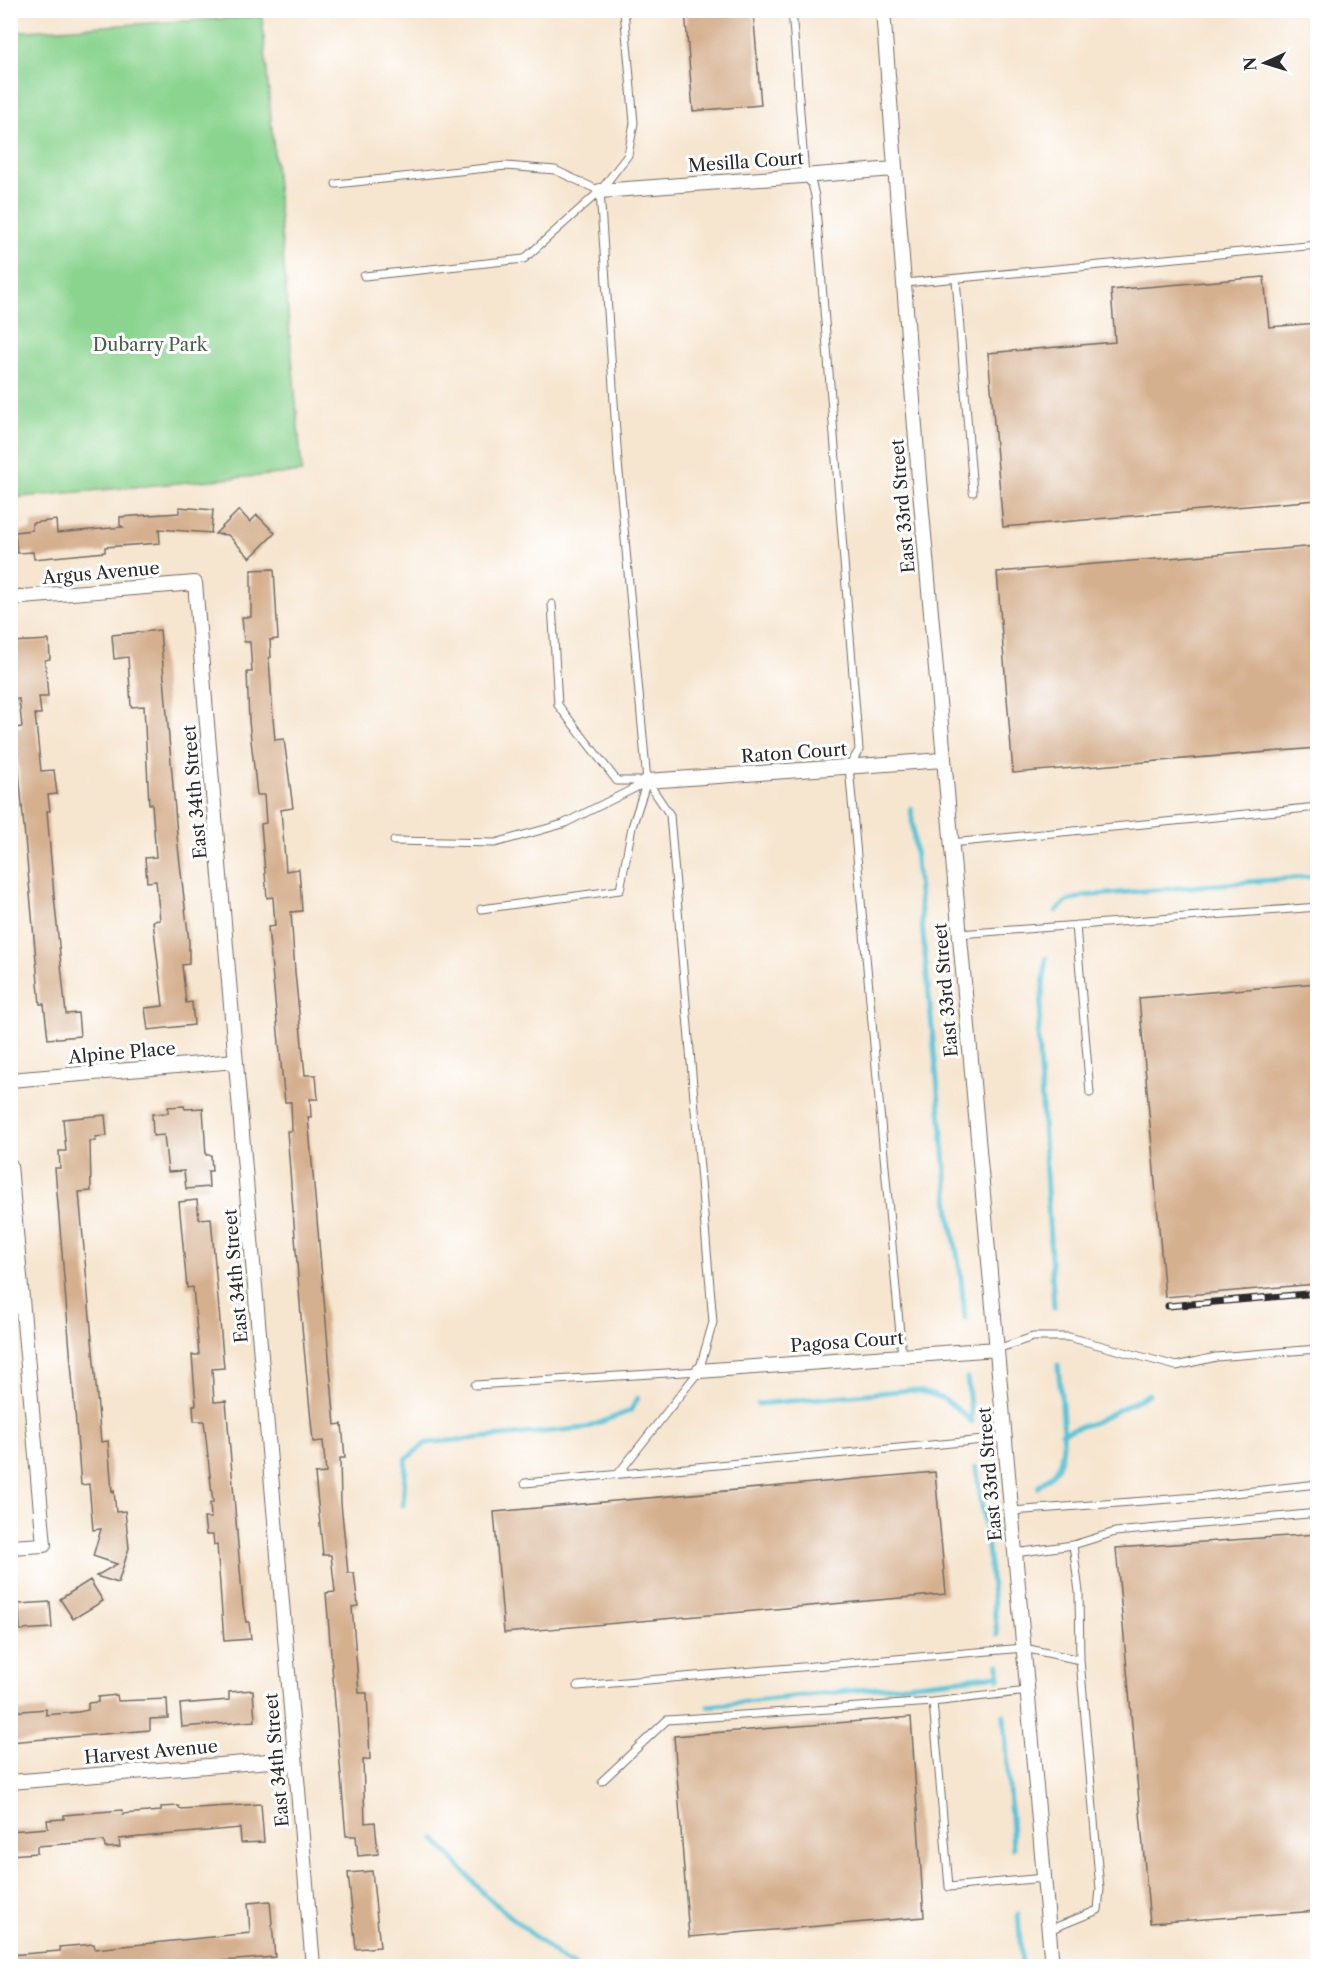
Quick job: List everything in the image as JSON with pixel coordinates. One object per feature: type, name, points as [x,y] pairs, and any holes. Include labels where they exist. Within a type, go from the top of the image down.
[{"type":"street","name":"East 33rd Street","points":[[883,10],[943,760],[1052,1966]]},
{"type":"street","name":"Mesilla Court","points":[[600,191],[895,169]]},
{"type":"street","name":"Argus Avenue","points":[[10,598],[195,583]]},
{"type":"street","name":"East 34th Street","points":[[195,583],[313,1966]]},
{"type":"street","name":"Raton Court","points":[[647,782],[943,760]]},
{"type":"street","name":"Alpine Place","points":[[10,1080],[236,1061]]},
{"type":"street","points":[[10,1165],[17,1314],[44,1545],[10,1547]]},
{"type":"street","name":"Pagosa Court","points":[[699,1371],[997,1348]]},
{"type":"street","name":"Harvest Avenue","points":[[10,1782],[295,1759]]},
{"type":"lane","points":[[364,276],[524,259],[600,191],[628,155],[634,123],[624,10]]},
{"type":"lane","points":[[792,10],[805,176],[812,184],[815,196],[859,750],[849,767],[902,1356]]},
{"type":"lane","points":[[336,184],[506,166],[555,171],[600,191]]},
{"type":"lane","points":[[480,909],[620,890],[632,827],[647,782],[618,462],[600,191]]},
{"type":"lane","points":[[904,283],[1317,245]]},
{"type":"lane","points":[[957,279],[973,492]]},
{"type":"lane","points":[[552,604],[558,705],[617,781],[647,782]]},
{"type":"lane","points":[[394,841],[495,843],[563,824],[647,782]]},
{"type":"lane","points":[[618,1474],[699,1371],[713,1322],[670,815],[647,782]]},
{"type":"lane","points":[[951,843],[1317,807]]},
{"type":"lane","points":[[959,934],[1317,907]]},
{"type":"lane","points":[[1076,925],[1090,1093]]},
{"type":"lane","points":[[997,1348],[1033,1337],[1069,1336],[1176,1366],[1216,1358],[1317,1349]]},
{"type":"lane","points":[[475,1385],[699,1371]]},
{"type":"lane","points":[[525,1483],[1005,1438]]},
{"type":"lane","points":[[1012,1511],[1197,1497],[1317,1484]]},
{"type":"lane","points":[[1015,1552],[1073,1545],[1115,1532],[1317,1513]]},
{"type":"lane","points":[[1049,1930],[1098,1910],[1100,1889],[1080,1660],[1079,1592],[1073,1545]]},
{"type":"lane","points":[[578,1686],[1024,1648],[1080,1660]]},
{"type":"lane","points":[[602,1781],[667,1720],[933,1702],[1028,1691]]},
{"type":"lane","points":[[933,1702],[949,1887],[1044,1878]]},
{"type":"green space","name":"Dubarry Park","points":[[262,16],[302,472],[11,498],[11,32]]},
{"type":"building","points":[[685,10],[753,10],[761,105],[693,111]]},
{"type":"building","points":[[1264,277],[1269,327],[1317,323],[1317,500],[1003,527],[988,353],[1115,342],[1111,290]]},
{"type":"building","points":[[179,507],[213,510],[211,533],[159,529],[160,543],[105,547],[105,552],[34,559],[33,552],[17,553],[15,532],[32,530],[32,523],[56,520],[57,533],[123,527],[120,525],[120,517],[179,513]]},
{"type":"building","points":[[239,510],[250,522],[257,515],[275,533],[250,558],[228,535],[215,534]]},
{"type":"building","points":[[1317,546],[1317,748],[1013,773],[997,572]]},
{"type":"building","points":[[274,569],[278,639],[270,640],[273,718],[275,740],[284,739],[293,808],[281,810],[286,871],[299,869],[302,911],[291,912],[295,972],[305,1075],[316,1075],[318,1099],[310,1099],[311,1117],[308,1117],[335,1425],[342,1424],[345,1458],[340,1458],[341,1503],[348,1573],[354,1573],[358,1606],[352,1607],[359,1693],[367,1693],[370,1759],[363,1760],[365,1823],[375,1822],[378,1854],[358,1856],[356,1836],[346,1836],[326,1593],[335,1592],[331,1555],[323,1555],[315,1474],[326,1473],[323,1441],[313,1442],[287,1131],[292,1131],[291,1102],[285,1102],[281,1064],[268,927],[275,926],[273,897],[267,898],[261,824],[266,823],[264,795],[257,795],[249,721],[247,672],[252,672],[250,642],[244,642],[242,617],[251,617],[251,570]]},
{"type":"building","points":[[160,630],[178,846],[189,942],[189,964],[182,965],[186,1003],[192,1002],[194,1025],[148,1030],[145,1008],[163,1006],[153,921],[160,920],[156,881],[147,882],[145,858],[156,857],[152,804],[149,804],[144,706],[131,707],[128,657],[114,659],[112,635]]},
{"type":"building","points":[[49,640],[50,659],[45,660],[48,697],[39,697],[41,714],[35,714],[41,771],[54,770],[57,794],[48,795],[50,811],[47,811],[54,896],[66,1014],[78,1013],[80,1036],[48,1039],[44,1004],[40,1004],[15,728],[22,727],[19,699],[14,700],[10,642]]},
{"type":"building","points":[[1317,983],[1317,1284],[1165,1297],[1139,998]]},
{"type":"building","points":[[184,1106],[185,1109],[203,1108],[206,1155],[211,1155],[212,1171],[208,1171],[209,1187],[186,1189],[184,1171],[168,1172],[164,1135],[153,1136],[152,1114],[168,1113],[168,1107]]},
{"type":"building","points":[[105,1115],[107,1136],[95,1137],[96,1141],[90,1141],[91,1191],[79,1192],[101,1442],[108,1441],[112,1492],[114,1491],[116,1512],[125,1511],[129,1548],[118,1583],[96,1576],[117,1564],[93,1556],[101,1529],[93,1530],[89,1484],[81,1485],[55,1168],[60,1168],[59,1151],[66,1151],[63,1119]]},
{"type":"building","points":[[197,1200],[199,1219],[211,1218],[224,1368],[212,1369],[214,1402],[226,1401],[243,1605],[246,1622],[249,1622],[251,1639],[224,1641],[217,1544],[214,1545],[213,1535],[206,1535],[204,1518],[211,1518],[210,1503],[213,1503],[204,1421],[194,1421],[193,1405],[196,1405],[192,1355],[199,1355],[193,1287],[187,1288],[179,1202]]},
{"type":"building","points":[[935,1472],[946,1594],[504,1633],[494,1512]]},
{"type":"building","points":[[1317,1534],[1317,1911],[1150,1923],[1116,1548]]},
{"type":"building","points":[[90,1580],[103,1601],[73,1619],[60,1599]]},
{"type":"building","points":[[50,1602],[52,1628],[20,1630],[19,1604]]},
{"type":"building","points":[[253,1690],[255,1721],[182,1727],[180,1704],[229,1700],[229,1692]]},
{"type":"building","points":[[117,1695],[118,1701],[167,1699],[168,1718],[150,1719],[150,1730],[10,1742],[10,1712],[46,1709],[46,1715],[78,1712],[88,1710],[88,1703],[98,1702],[98,1697]]},
{"type":"building","points":[[911,1717],[924,1917],[689,1937],[674,1736]]},
{"type":"building","points":[[261,1804],[264,1842],[241,1843],[240,1828],[119,1839],[120,1847],[105,1848],[104,1841],[37,1846],[37,1853],[10,1855],[10,1831],[48,1828],[47,1820],[64,1819],[64,1815],[122,1810],[123,1814],[161,1811],[161,1807],[179,1806],[180,1809]]},
{"type":"building","points":[[372,1871],[380,1947],[356,1949],[348,1873]]},
{"type":"building","points":[[270,1901],[275,1957],[154,1966],[10,1966],[10,1955],[60,1951],[59,1947],[94,1944],[95,1949],[250,1933],[248,1903]]},
{"type":"waterway","points":[[911,808],[950,1216],[960,1269],[965,1318]]},
{"type":"waterway","points":[[1056,911],[1066,902],[1084,896],[1318,876]]},
{"type":"waterway","points":[[1046,958],[1038,1036],[1054,1308]]},
{"type":"waterway","points":[[1038,1487],[1058,1467],[1063,1445],[1058,1365]]},
{"type":"waterway","points":[[967,1378],[972,1422]]},
{"type":"waterway","points":[[758,1404],[909,1390],[928,1393],[944,1399],[972,1422]]},
{"type":"waterway","points":[[1062,1433],[1095,1422],[1149,1394]]},
{"type":"waterway","points":[[403,1505],[406,1459],[426,1443],[586,1428],[630,1411],[638,1398]]},
{"type":"waterway","points":[[976,1467],[987,1539]]},
{"type":"waterway","points":[[997,1532],[987,1539],[997,1635]]},
{"type":"waterway","points":[[999,1665],[999,1679]]},
{"type":"waterway","points":[[708,1706],[999,1675]]},
{"type":"waterway","points":[[1004,1715],[1013,1848]]},
{"type":"waterway","points":[[435,1839],[486,1896],[563,1960],[575,1966]]},
{"type":"waterway","points":[[1018,1914],[1022,1966]]},
{"type":"railway","points":[[1168,1306],[1318,1293]]}]
